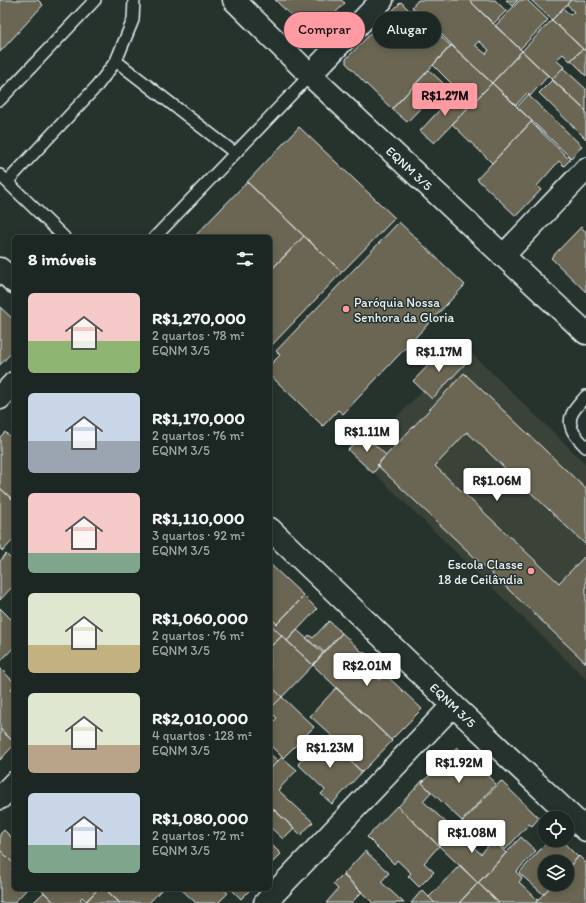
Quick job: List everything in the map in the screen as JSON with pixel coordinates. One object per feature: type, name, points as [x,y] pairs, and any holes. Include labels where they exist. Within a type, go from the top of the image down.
[{"type":"street","name":"EQNM 3/5","points":[[234,0],[310,75],[586,333]]},
{"type":"street","points":[[310,75],[382,0]]},
{"type":"street","points":[[503,256],[586,169]]},
{"type":"street","points":[[0,269],[12,280]]},
{"type":"street","points":[[0,398],[12,385]]},
{"type":"street","name":"EQNM 3/5","points":[[272,531],[453,705],[586,830]]},
{"type":"street","points":[[265,903],[453,705]]},
{"type":"street","points":[[0,798],[12,785]]},
{"type":"lane","points":[[0,100],[95,0]]},
{"type":"lane","points":[[62,235],[4,178],[97,86],[116,61],[133,20],[134,0]]},
{"type":"lane","points":[[116,61],[235,153]]},
{"type":"lane","points":[[156,235],[310,75]]},
{"type":"lane","points":[[586,396],[572,414],[570,423],[576,437],[586,447]]},
{"type":"shaded area","name":"Escola Classe 18 de Ceilândia","points":[[465,347],[586,464],[586,679],[358,457]]},
{"type":"building","points":[[0,0],[38,0],[43,5],[0,52]]},
{"type":"building","points":[[275,0],[341,0],[345,3],[336,12],[288,12]]},
{"type":"building","points":[[418,0],[469,0],[522,51],[492,83],[441,34],[441,12],[417,12],[412,7]],"holes":[[[479,41],[489,50],[486,54],[475,45]]]},
{"type":"building","points":[[469,0],[495,0],[506,11],[493,24]]},
{"type":"building","points":[[506,0],[518,0],[512,6]]},
{"type":"building","points":[[520,0],[527,0],[548,20],[520,49],[495,26]]},
{"type":"building","points":[[531,0],[571,0],[552,20]]},
{"type":"building","points":[[571,0],[586,0],[586,48],[584,50],[552,20],[563,8],[570,15],[574,12],[567,4]]},
{"type":"building","points":[[401,2],[410,11],[412,9],[415,12],[391,12]]},
{"type":"building","points":[[552,20],[583,49],[570,61],[563,54],[556,60],[564,67],[552,79],[522,51]]},
{"type":"building","points":[[373,31],[373,48],[441,48],[441,37],[451,46],[392,109],[346,63],[346,59],[357,48],[365,48],[365,39]]},
{"type":"building","points":[[451,45],[492,83],[469,107],[461,100],[465,97],[433,65]]},
{"type":"building","points":[[583,49],[586,52],[586,76],[571,60]]},
{"type":"building","points":[[522,51],[548,76],[530,96],[527,93],[516,105],[492,83]]},
{"type":"building","points":[[563,68],[586,89],[586,111],[552,79]]},
{"type":"building","points":[[429,70],[444,84],[407,122],[392,109]]},
{"type":"building","points":[[552,80],[586,111],[586,139],[539,93]]},
{"type":"building","points":[[492,83],[532,121],[492,163],[452,124]]},
{"type":"building","points":[[458,90],[465,97],[461,100],[469,107],[434,143],[420,131]]},
{"type":"building","points":[[528,95],[582,146],[571,158],[517,107]]},
{"type":"building","points":[[531,122],[570,160],[564,166],[559,161],[537,186],[541,190],[516,216],[477,179]]},
{"type":"building","points":[[299,127],[395,218],[342,272],[247,182]]},
{"type":"building","points":[[247,182],[304,236],[272,269],[272,235],[196,235]]},
{"type":"building","points":[[399,222],[465,285],[343,414],[338,410],[323,426],[272,377],[272,363],[280,355],[276,351]]},
{"type":"building","points":[[581,227],[586,232],[586,292],[551,258]]},
{"type":"building","points":[[304,236],[342,272],[272,345],[272,269]]},
{"type":"building","points":[[0,307],[12,318],[12,352],[0,365]]},
{"type":"building","points":[[447,346],[465,364],[432,399],[413,381]]},
{"type":"building","points":[[464,373],[586,489],[586,545],[467,432],[435,466],[559,583],[586,555],[586,663],[377,465]]},
{"type":"building","points":[[5,432],[12,438],[12,499],[0,488],[0,437]]},
{"type":"building","points":[[363,434],[386,455],[377,465],[379,466],[373,473],[348,450]]},
{"type":"building","points":[[0,488],[12,499],[12,541],[3,551],[0,549]]},
{"type":"building","points":[[6,554],[12,560],[12,587],[0,600],[0,561]]},
{"type":"building","points":[[272,566],[304,596],[277,624],[272,619]]},
{"type":"building","points":[[304,596],[317,609],[287,641],[272,626],[272,619],[277,624]]},
{"type":"building","points":[[0,608],[12,620],[12,649],[0,662]]},
{"type":"building","points":[[329,621],[342,633],[324,652],[306,638],[309,635],[313,638]]},
{"type":"building","points":[[272,626],[282,636],[272,645]]},
{"type":"building","points":[[297,630],[323,653],[313,665],[287,641]]},
{"type":"building","points":[[342,633],[376,664],[367,673],[379,680],[386,675],[422,709],[391,740],[313,665]]},
{"type":"building","points":[[282,636],[313,665],[282,697],[272,687],[272,645]]},
{"type":"building","points":[[0,668],[12,680],[12,740],[0,729]]},
{"type":"building","points":[[272,687],[282,697],[272,707]]},
{"type":"building","points":[[336,688],[392,741],[362,772],[337,749],[341,744],[310,716]]},
{"type":"building","points":[[282,697],[314,727],[283,758],[272,747],[272,721],[273,722],[277,718],[272,714],[272,707]]},
{"type":"building","points":[[0,729],[12,740],[12,747],[0,760]]},
{"type":"building","points":[[324,736],[362,772],[332,804],[321,794],[325,790],[298,764]]},
{"type":"building","points":[[457,747],[496,784],[462,821],[422,783]]},
{"type":"building","points":[[272,756],[278,761],[272,767]]},
{"type":"building","points":[[282,757],[297,770],[278,790],[313,822],[301,835],[272,808],[272,767]]},
{"type":"building","points":[[423,780],[424,781],[422,783],[431,792],[423,801],[454,830],[439,846],[398,807]]},
{"type":"building","points":[[501,781],[538,817],[532,826],[529,824],[505,850],[494,839],[492,841],[486,837],[481,844],[460,824]]},
{"type":"building","points":[[397,806],[439,846],[424,863],[434,872],[419,887],[408,876],[411,873],[397,860],[394,864],[367,837]]},
{"type":"building","points":[[272,808],[294,828],[283,839],[272,829]]},
{"type":"building","points":[[458,826],[470,837],[467,841],[481,854],[493,840],[506,853],[478,883],[439,846]]},
{"type":"building","points":[[4,830],[12,838],[12,862],[0,850],[0,834]]},
{"type":"building","points":[[521,837],[536,851],[516,872],[522,878],[519,882],[538,900],[535,903],[499,903],[478,883]]},
{"type":"building","points":[[272,845],[281,854],[272,863]]},
{"type":"building","points":[[543,847],[568,847],[578,857],[574,861],[574,855],[538,855],[538,890],[519,873]]},
{"type":"building","points":[[0,850],[12,862],[12,891],[25,891],[14,903],[0,903]]},
{"type":"building","points":[[365,851],[389,873],[381,882],[404,903],[373,903],[343,875]]},
{"type":"building","points":[[579,856],[586,863],[586,903],[535,903],[546,891],[574,891],[574,861]]},
{"type":"building","points":[[460,865],[478,883],[459,903],[435,903],[429,897]]},
{"type":"building","points":[[343,874],[362,892],[351,903],[326,903],[338,889],[333,884]]},
{"type":"building","points":[[478,883],[499,903],[459,903]]},
{"type":"building","points":[[422,890],[435,903],[411,903]]},
{"type":"building","points":[[42,891],[96,891],[86,901],[82,897],[80,899],[85,903],[55,903]]},
{"type":"building","points":[[96,891],[107,891],[120,903],[85,903]]},
{"type":"building","points":[[107,891],[160,891],[149,903],[120,903]]},
{"type":"building","points":[[183,891],[226,891],[228,893],[218,903],[196,903]]},
{"type":"building","points":[[233,891],[249,891],[241,899]]},
{"type":"building","points":[[44,892],[55,903],[33,903]]},
{"type":"place","name":"Paróquia Nossa Senhora da Gloria","points":[[346,309]]},
{"type":"place","name":"Escola Classe 18 de Ceilândia","points":[[531,571]]}]
